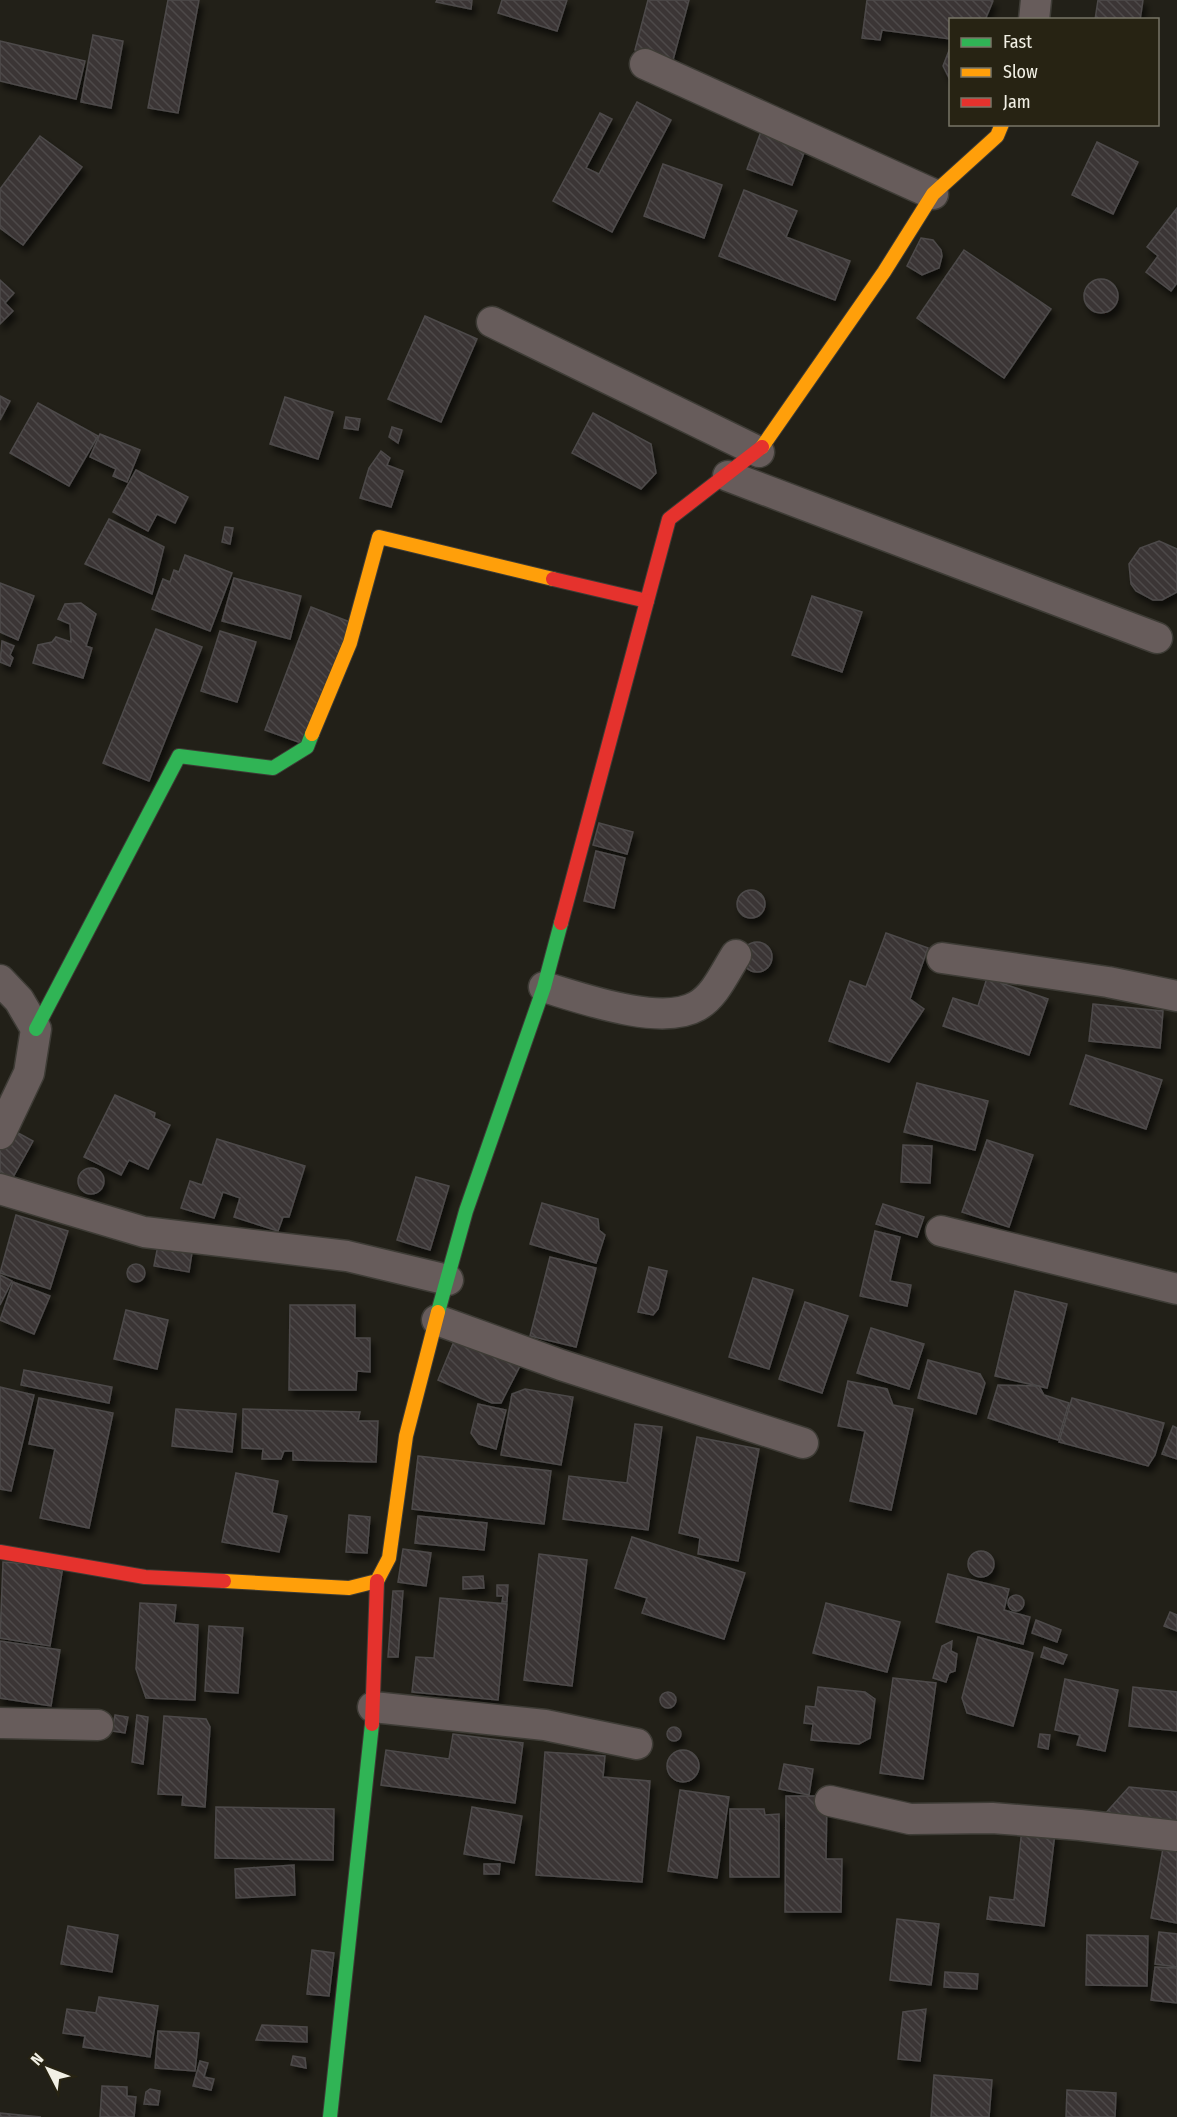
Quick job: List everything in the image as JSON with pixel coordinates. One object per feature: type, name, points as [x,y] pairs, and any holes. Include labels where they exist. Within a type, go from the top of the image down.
[{"type":"street","points":[[1034,18],[1036,0]]},
{"type":"street","points":[[645,64],[933,194]]},
{"type":"street","points":[[330,2117],[373,1707],[377,1581],[390,1558],[406,1436],[472,1191],[544,987],[669,519],[759,452],[884,272],[933,194],[997,136],[1001,126]]},
{"type":"street","points":[[492,322],[759,452]]},
{"type":"street","points":[[728,476],[1157,638]]},
{"type":"street","points":[[0,1134],[29,1073],[36,1029],[178,756],[273,768],[307,747],[350,643],[379,537],[646,601]]},
{"type":"street","points":[[544,987],[618,1008],[664,1014],[696,1007],[715,989],[736,955]]},
{"type":"street","points":[[942,958],[1108,982],[1177,996]]},
{"type":"street","points":[[0,980],[19,1000],[36,1029]]},
{"type":"street","points":[[0,1189],[144,1232],[347,1256],[448,1280]]},
{"type":"street","points":[[941,1231],[1177,1289]]},
{"type":"street","points":[[437,1320],[561,1365],[803,1443]]},
{"type":"street","points":[[0,1552],[145,1577],[349,1588],[377,1581]]},
{"type":"street","points":[[373,1707],[545,1725],[637,1743]]},
{"type":"street","points":[[0,1723],[98,1725]]},
{"type":"street","points":[[830,1801],[910,1819],[992,1818],[1177,1836]]},
{"type":"building","points":[[168,0],[199,0],[178,113],[148,108]]},
{"type":"building","points":[[437,0],[472,0],[471,9],[436,2]]},
{"type":"building","points":[[502,0],[567,0],[557,31],[498,13]]},
{"type":"building","points":[[648,0],[689,0],[673,60],[635,50]]},
{"type":"building","points":[[867,0],[993,1],[986,18],[949,18],[949,39],[882,30],[880,40],[862,38]]},
{"type":"building","points":[[1098,0],[1143,0],[1140,18],[1095,18]]},
{"type":"building","points":[[93,35],[123,41],[111,108],[81,102]]},
{"type":"building","points":[[0,41],[85,61],[76,99],[0,81]]},
{"type":"building","points":[[949,51],[949,78],[943,66]]},
{"type":"building","points":[[637,102],[671,120],[612,232],[553,201],[600,113],[612,119],[586,168],[599,174]]},
{"type":"building","points":[[762,129],[807,145],[792,185],[747,169]]},
{"type":"building","points":[[40,136],[82,167],[23,245],[0,228],[0,189]]},
{"type":"building","points":[[1097,142],[1138,162],[1113,214],[1072,195]]},
{"type":"building","points":[[663,164],[722,185],[704,238],[644,216]]},
{"type":"building","points":[[744,190],[797,211],[786,237],[850,261],[835,300],[719,256]]},
{"type":"building","points":[[1177,208],[1177,283],[1171,291],[1146,272],[1158,256],[1147,247]]},
{"type":"building","points":[[921,238],[933,240],[941,250],[942,256],[939,268],[922,275],[907,266]]},
{"type":"building","points":[[964,250],[1051,309],[1004,378],[917,318]]},
{"type":"building","points":[[1101,279],[1113,284],[1118,296],[1113,308],[1101,313],[1089,308],[1084,296],[1089,284]]},
{"type":"building","points":[[0,280],[14,293],[5,303],[13,311],[0,324]]},
{"type":"building","points":[[425,316],[477,339],[441,422],[388,399]]},
{"type":"building","points":[[0,396],[10,401],[0,420]]},
{"type":"building","points":[[285,397],[333,412],[318,459],[270,444]]},
{"type":"building","points":[[38,403],[98,436],[69,486],[10,453]]},
{"type":"building","points":[[593,413],[651,444],[656,473],[641,489],[572,453]]},
{"type":"building","points":[[346,417],[360,419],[358,430],[344,428]]},
{"type":"building","points":[[392,427],[402,430],[398,443],[389,437]]},
{"type":"building","points":[[100,434],[140,450],[127,482],[113,476],[116,469],[90,457]]},
{"type":"building","points":[[381,451],[390,458],[387,465],[403,471],[391,507],[360,498],[369,468]]},
{"type":"building","points":[[136,470],[188,497],[175,523],[157,514],[148,531],[113,512]]},
{"type":"building","points":[[109,519],[164,547],[152,594],[85,564]]},
{"type":"building","points":[[225,527],[233,528],[230,544],[222,542]]},
{"type":"building","points":[[1159,541],[1177,549],[1177,592],[1162,600],[1153,600],[1136,591],[1131,584],[1129,564],[1140,548]]},
{"type":"building","points":[[185,555],[232,573],[210,631],[152,609],[163,579],[170,582],[174,570],[179,572]]},
{"type":"building","points":[[234,578],[301,596],[290,639],[222,621]]},
{"type":"building","points":[[0,583],[34,596],[18,640],[0,632]]},
{"type":"building","points":[[812,596],[862,612],[842,672],[792,655]]},
{"type":"building","points":[[81,603],[96,614],[86,646],[92,648],[83,678],[33,663],[38,645],[52,642],[56,637],[71,642],[70,624],[58,619],[65,604]]},
{"type":"building","points":[[311,607],[350,622],[304,744],[265,730]]},
{"type":"building","points":[[156,629],[202,647],[149,781],[103,763]]},
{"type":"building","points":[[220,631],[256,642],[237,702],[201,691]]},
{"type":"building","points":[[2,641],[14,646],[10,655],[13,658],[10,666],[0,662]]},
{"type":"building","points":[[599,823],[633,832],[627,854],[593,845]]},
{"type":"building","points":[[596,851],[625,858],[614,908],[584,901]]},
{"type":"building","points":[[751,890],[761,894],[765,904],[761,914],[751,918],[741,914],[737,904],[741,894]]},
{"type":"building","points":[[886,933],[928,948],[910,999],[924,1009],[889,1062],[829,1041],[850,981],[866,987]]},
{"type":"building","points":[[757,942],[763,943],[771,951],[771,963],[763,971],[757,972],[751,971],[743,963],[742,957],[743,951],[751,943]]},
{"type":"building","points":[[987,978],[1048,999],[1029,1055],[943,1026],[953,998],[978,1006]]},
{"type":"building","points":[[1093,1004],[1163,1011],[1160,1048],[1089,1041]]},
{"type":"building","points":[[1086,1055],[1162,1080],[1146,1129],[1070,1104]]},
{"type":"building","points":[[917,1083],[988,1101],[975,1150],[904,1132]]},
{"type":"building","points":[[115,1095],[155,1113],[154,1118],[170,1125],[148,1169],[129,1160],[121,1175],[84,1157]]},
{"type":"building","points":[[9,1128],[33,1141],[12,1179],[0,1173],[0,1144]]},
{"type":"building","points":[[217,1139],[305,1166],[289,1217],[283,1217],[278,1231],[234,1217],[240,1198],[223,1192],[214,1218],[181,1208],[190,1181],[202,1185]]},
{"type":"building","points":[[987,1140],[1033,1155],[1009,1227],[962,1212]]},
{"type":"building","points":[[903,1145],[932,1146],[930,1183],[901,1182]]},
{"type":"building","points":[[91,1168],[100,1172],[104,1181],[100,1190],[91,1194],[82,1190],[78,1181],[82,1172]]},
{"type":"building","points":[[416,1177],[449,1186],[430,1250],[397,1240]]},
{"type":"building","points":[[542,1203],[598,1219],[599,1230],[605,1235],[596,1263],[530,1244]]},
{"type":"building","points":[[883,1204],[924,1217],[917,1237],[876,1224]]},
{"type":"building","points":[[16,1215],[68,1231],[50,1289],[0,1273]]},
{"type":"building","points":[[875,1231],[900,1237],[890,1281],[911,1285],[907,1306],[860,1296]]},
{"type":"building","points":[[159,1240],[193,1246],[189,1272],[154,1266]]},
{"type":"building","points":[[550,1257],[596,1268],[576,1347],[530,1336]]},
{"type":"building","points":[[132,1264],[140,1264],[145,1269],[143,1280],[132,1282],[127,1277],[127,1269]]},
{"type":"building","points":[[649,1267],[667,1271],[658,1309],[653,1315],[638,1312]]},
{"type":"building","points":[[0,1275],[12,1281],[0,1305]]},
{"type":"building","points":[[753,1278],[793,1290],[769,1369],[729,1357]]},
{"type":"building","points":[[13,1282],[50,1296],[34,1334],[0,1320]]},
{"type":"building","points":[[1015,1291],[1067,1304],[1047,1388],[995,1376]]},
{"type":"building","points":[[805,1302],[848,1316],[822,1393],[779,1379]]},
{"type":"building","points":[[290,1305],[355,1305],[355,1338],[370,1338],[370,1372],[357,1371],[356,1390],[289,1390]]},
{"type":"building","points":[[126,1310],[168,1320],[157,1369],[114,1359]]},
{"type":"building","points":[[871,1328],[924,1344],[909,1389],[857,1373]]},
{"type":"building","points":[[457,1334],[522,1362],[501,1403],[492,1403],[438,1380]]},
{"type":"building","points":[[928,1360],[980,1374],[985,1383],[976,1414],[918,1398]]},
{"type":"building","points":[[24,1370],[112,1387],[109,1403],[21,1385]]},
{"type":"building","points":[[848,1381],[887,1389],[893,1405],[913,1409],[891,1510],[850,1501],[865,1431],[838,1426]]},
{"type":"building","points":[[998,1385],[1039,1386],[1044,1395],[1069,1403],[1058,1440],[988,1418]]},
{"type":"building","points":[[0,1387],[34,1395],[11,1491],[0,1489]]},
{"type":"building","points":[[525,1389],[573,1397],[561,1465],[501,1455],[512,1394]]},
{"type":"building","points":[[39,1398],[113,1413],[89,1528],[40,1518],[55,1449],[29,1444]]},
{"type":"building","points":[[1072,1398],[1164,1423],[1155,1455],[1148,1466],[1059,1442]]},
{"type":"building","points":[[478,1404],[506,1410],[496,1449],[479,1444],[471,1433]]},
{"type":"building","points":[[176,1409],[236,1414],[232,1452],[172,1446]]},
{"type":"building","points":[[243,1409],[360,1412],[358,1421],[378,1421],[376,1462],[293,1460],[293,1451],[284,1451],[281,1459],[262,1459],[263,1449],[242,1448]]},
{"type":"building","points":[[635,1424],[662,1427],[648,1530],[563,1519],[569,1476],[627,1483]]},
{"type":"building","points":[[1173,1426],[1177,1428],[1177,1459],[1162,1454]]},
{"type":"building","points":[[697,1437],[759,1449],[738,1561],[698,1554],[700,1538],[679,1533]]},
{"type":"building","points":[[418,1456],[551,1471],[544,1524],[412,1509]]},
{"type":"building","points":[[236,1473],[278,1481],[272,1513],[287,1516],[279,1552],[222,1542]]},
{"type":"building","points":[[349,1515],[370,1517],[367,1553],[346,1552]]},
{"type":"building","points":[[418,1516],[487,1523],[484,1550],[415,1543]]},
{"type":"building","points":[[632,1537],[745,1573],[724,1639],[642,1613],[647,1598],[615,1588]]},
{"type":"building","points":[[403,1549],[431,1553],[426,1586],[398,1582]]},
{"type":"building","points":[[981,1551],[990,1555],[994,1564],[990,1573],[981,1577],[972,1573],[968,1564],[972,1555]]},
{"type":"building","points":[[539,1554],[587,1560],[572,1686],[524,1680]]},
{"type":"building","points":[[3,1562],[63,1566],[50,1646],[0,1638]]},
{"type":"building","points":[[948,1574],[1009,1589],[1004,1610],[1030,1617],[1023,1644],[936,1622]]},
{"type":"building","points":[[483,1576],[484,1588],[463,1589],[463,1577]]},
{"type":"building","points":[[497,1585],[508,1585],[507,1602],[502,1602],[503,1596],[497,1596]]},
{"type":"building","points":[[393,1591],[403,1591],[398,1657],[388,1657]]},
{"type":"building","points":[[1013,1595],[1019,1595],[1024,1603],[1022,1609],[1013,1611],[1008,1606],[1008,1600]]},
{"type":"building","points":[[440,1598],[507,1604],[498,1700],[412,1692],[416,1657],[434,1658]]},
{"type":"building","points":[[140,1603],[176,1605],[174,1623],[198,1625],[195,1700],[146,1698],[136,1669]]},
{"type":"building","points":[[826,1603],[900,1622],[887,1672],[813,1653]]},
{"type":"building","points":[[1170,1612],[1177,1615],[1177,1631],[1164,1626]]},
{"type":"building","points":[[1036,1620],[1061,1630],[1057,1642],[1032,1633]]},
{"type":"building","points":[[209,1626],[243,1628],[238,1693],[205,1691]]},
{"type":"building","points":[[978,1637],[1033,1653],[1013,1726],[967,1713],[962,1698]]},
{"type":"building","points":[[0,1641],[60,1650],[51,1706],[0,1698]]},
{"type":"building","points":[[952,1641],[951,1651],[957,1654],[955,1671],[949,1673],[946,1682],[933,1678],[942,1646]]},
{"type":"building","points":[[1044,1647],[1067,1655],[1063,1664],[1041,1657]]},
{"type":"building","points":[[893,1678],[936,1683],[923,1779],[880,1773]]},
{"type":"building","points":[[1065,1679],[1118,1690],[1105,1751],[1077,1745],[1080,1735],[1055,1730]]},
{"type":"building","points":[[818,1687],[865,1692],[875,1699],[870,1738],[859,1744],[811,1740],[813,1724],[804,1723],[806,1706],[815,1707]]},
{"type":"building","points":[[1133,1687],[1177,1692],[1177,1731],[1129,1726]]},
{"type":"building","points":[[668,1692],[676,1700],[668,1708],[660,1700]]},
{"type":"building","points":[[115,1715],[128,1717],[125,1733],[112,1731]]},
{"type":"building","points":[[137,1715],[148,1717],[143,1764],[132,1762]]},
{"type":"building","points":[[164,1716],[206,1719],[210,1727],[205,1807],[182,1805],[183,1795],[158,1794]]},
{"type":"building","points":[[674,1727],[679,1729],[681,1734],[679,1739],[674,1741],[669,1739],[667,1734],[669,1729]]},
{"type":"building","points":[[453,1734],[523,1743],[515,1803],[381,1785],[386,1750],[449,1759]]},
{"type":"building","points":[[1040,1734],[1050,1735],[1048,1749],[1038,1747]]},
{"type":"building","points":[[683,1750],[694,1755],[699,1766],[694,1777],[683,1782],[672,1777],[667,1766],[672,1755]]},
{"type":"building","points":[[545,1752],[605,1756],[603,1777],[650,1781],[642,1882],[536,1875]]},
{"type":"building","points":[[784,1764],[813,1769],[809,1795],[779,1789]]},
{"type":"building","points":[[1129,1787],[1177,1792],[1177,1822],[1104,1815]]},
{"type":"building","points":[[680,1790],[729,1797],[717,1878],[668,1871]]},
{"type":"building","points":[[786,1796],[827,1796],[826,1859],[842,1859],[841,1912],[785,1912]]},
{"type":"building","points":[[216,1807],[334,1809],[333,1860],[215,1858]]},
{"type":"building","points":[[472,1807],[522,1816],[514,1863],[464,1854]]},
{"type":"building","points":[[730,1809],[764,1809],[765,1815],[779,1814],[779,1877],[730,1877]]},
{"type":"building","points":[[1022,1829],[1055,1833],[1044,1926],[987,1919],[990,1897],[1014,1900]]},
{"type":"building","points":[[1163,1848],[1177,1850],[1177,1923],[1151,1918]]},
{"type":"building","points":[[484,1864],[500,1864],[499,1874],[484,1874]]},
{"type":"building","points":[[294,1865],[295,1895],[236,1898],[235,1869]]},
{"type":"building","points":[[897,1919],[939,1924],[931,1985],[890,1980]]},
{"type":"building","points":[[68,1926],[118,1935],[112,1972],[61,1964]]},
{"type":"building","points":[[1159,1932],[1177,1934],[1177,1967],[1155,1964]]},
{"type":"building","points":[[1087,1935],[1148,1936],[1147,1986],[1086,1985]]},
{"type":"building","points":[[312,1950],[334,1953],[329,1996],[307,1994]]},
{"type":"building","points":[[1155,1967],[1177,1968],[1177,2003],[1151,2000]]},
{"type":"building","points":[[945,1972],[978,1974],[977,1989],[944,1987]]},
{"type":"building","points":[[99,1997],[158,2006],[150,2057],[83,2047],[85,2036],[63,2033],[67,2009],[96,2013]]},
{"type":"building","points":[[926,2009],[920,2061],[898,2059],[903,2012]]},
{"type":"building","points":[[262,2025],[307,2027],[307,2042],[256,2040]]},
{"type":"building","points":[[158,2031],[199,2033],[195,2071],[155,2068]]},
{"type":"building","points":[[293,2056],[305,2058],[306,2068],[291,2065]]},
{"type":"building","points":[[200,2061],[208,2063],[204,2077],[214,2079],[211,2090],[193,2086]]},
{"type":"building","points":[[934,2075],[992,2080],[989,2117],[931,2117]]},
{"type":"building","points":[[102,2086],[127,2087],[127,2096],[136,2097],[134,2117],[100,2117]]},
{"type":"building","points":[[150,2089],[160,2091],[158,2105],[144,2104],[146,2092]]},
{"type":"building","points":[[1067,2090],[1116,2093],[1115,2117],[1066,2117]]},
{"type":"building","points":[[0,2113],[41,2117],[0,2117]]},
{"type":"traffic: fast","points":[[36,1029],[179,756],[273,768],[307,747],[312,734]]},
{"type":"traffic: fast","points":[[438,1312],[466,1211],[544,987],[561,923]]},
{"type":"traffic: fast","points":[[330,2117],[372,1724]]},
{"type":"traffic: slow","points":[[762,447],[884,272],[933,194],[997,136],[1001,126]]},
{"type":"traffic: slow","points":[[312,734],[350,643],[379,537],[553,579]]},
{"type":"traffic: slow","points":[[224,1581],[349,1588],[377,1581],[389,1558],[406,1436],[438,1312]]},
{"type":"traffic: jam","points":[[553,579],[647,601],[669,519],[762,447]]},
{"type":"traffic: jam","points":[[561,923],[647,601]]},
{"type":"traffic: jam","points":[[0,1552],[145,1577],[224,1581]]},
{"type":"traffic: jam","points":[[372,1724],[377,1581]]}]
